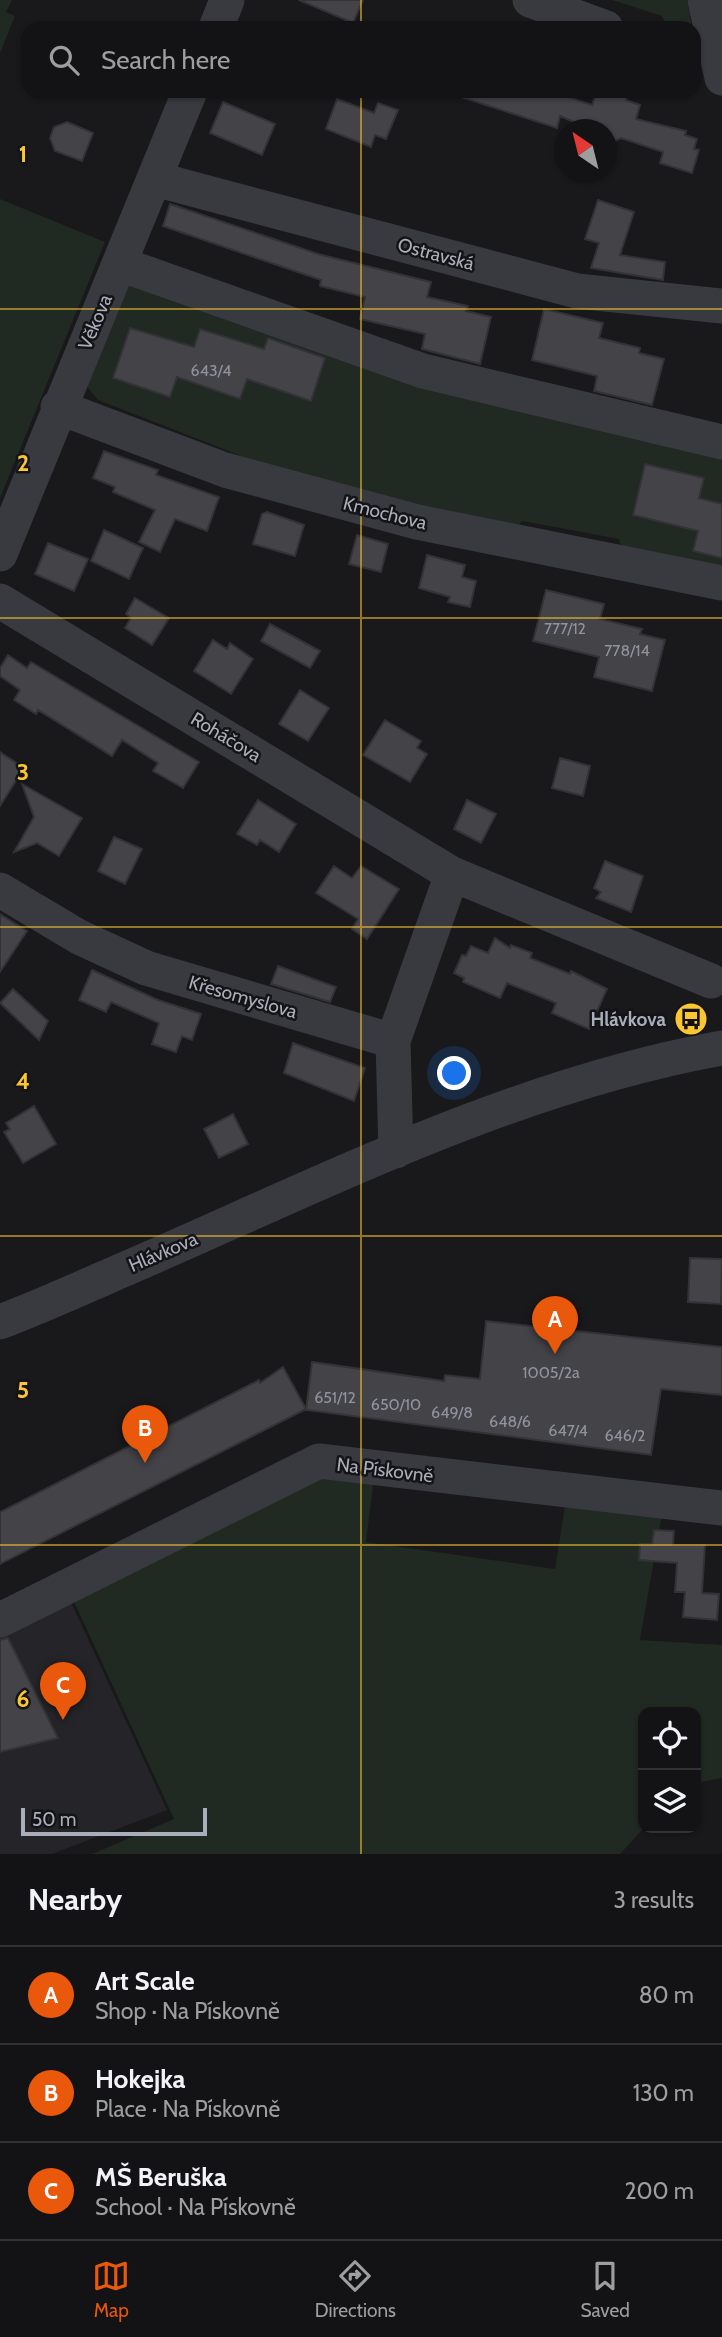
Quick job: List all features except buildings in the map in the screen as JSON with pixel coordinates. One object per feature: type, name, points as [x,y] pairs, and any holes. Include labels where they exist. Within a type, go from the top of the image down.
[{"type":"street","points":[[219,21],[227,0]]},
{"type":"street","points":[[530,0],[587,21]]},
{"type":"street","points":[[705,0],[712,69]]},
{"type":"street","name":"Věkova","points":[[0,554],[58,407],[187,98]]},
{"type":"street","name":"Ostravská","points":[[155,179],[577,291],[722,306]]},
{"type":"street","points":[[120,264],[423,371],[722,442]]},
{"type":"street","name":"Kmochova","points":[[58,407],[225,470],[417,522],[722,583]]},
{"type":"street","name":"Roháčova","points":[[0,601],[452,874],[710,981]]},
{"type":"street","points":[[397,1151],[393,1041],[452,874]]},
{"type":"street","name":"Křesomyslova","points":[[0,890],[79,936],[146,968],[393,1041]]},
{"type":"street","name":"Hlávkova","points":[[2,1317],[397,1151],[572,1084],[660,1059],[722,1048]]},
{"type":"street","name":"Na Pískovně","points":[[0,1620],[319,1461],[722,1508]]},
{"type":"shaded area","points":[[0,0],[12,0],[6,12],[15,16],[0,53]]},
{"type":"shaded area","points":[[612,0],[687,0],[691,21],[664,21],[662,16]]},
{"type":"shaded area","points":[[0,199],[105,242],[0,498]]},
{"type":"shaded area","points":[[133,284],[722,451],[722,571],[623,557],[619,539],[522,521],[511,534],[249,459],[98,400],[88,388],[88,377],[122,291]]},
{"type":"shaded area","points":[[375,1470],[366,1542],[555,1569],[566,1500],[663,1509],[640,1640],[722,1645],[722,1778],[701,1782],[701,1707],[638,1707],[639,1833],[620,1854],[92,1854],[174,1819],[70,1593],[322,1471]]},
{"type":"shaded area","points":[[70,1600],[167,1810],[52,1854],[0,1854],[0,1631]]},
{"type":"place","name":"Hlávkova","points":[[691,1019]]},
{"type":"place","name":"Art Scale","points":[[555,1354]]},
{"type":"place","name":"Hokejka","points":[[145,1463]]},
{"type":"place","name":"MŠ Beruška","points":[[63,1720]]}]
